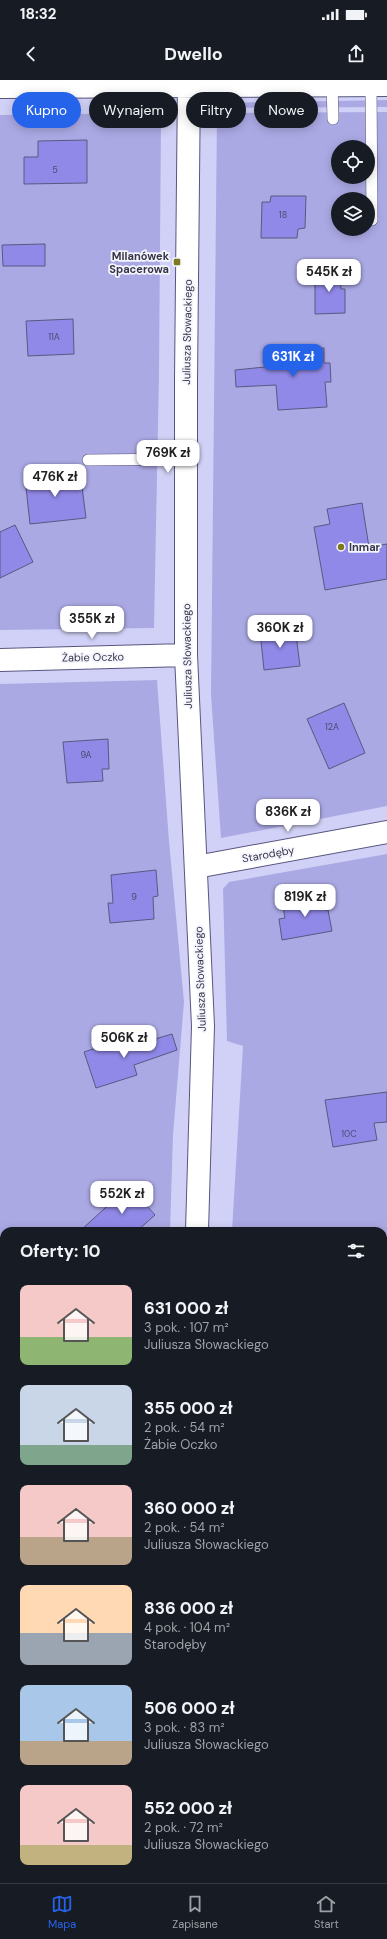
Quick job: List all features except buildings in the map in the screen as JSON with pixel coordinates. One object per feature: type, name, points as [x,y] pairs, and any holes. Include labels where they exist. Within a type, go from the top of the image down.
[{"type":"street","points":[[0,87],[189,83],[332,83],[379,85]]},
{"type":"street","name":"Juliusza Słowackiego","points":[[189,83],[185,459],[186,655],[203,1026],[197,1227]]},
{"type":"street","name":"Żabie Oczko","points":[[0,660],[186,655]]},
{"type":"street","name":"Starodęby","points":[[196,867],[387,832]]},
{"type":"lane","points":[[332,83],[333,119]]},
{"type":"lane","points":[[373,192],[379,85]]},
{"type":"lane","points":[[88,460],[185,459]]},
{"type":"shaded area","points":[[387,100],[387,107],[318,107],[318,101]]},
{"type":"shaded area","points":[[254,102],[254,108],[246,108],[246,103]]},
{"type":"shaded area","points":[[318,112],[387,112],[387,806],[221,838],[211,695],[217,128],[246,128],[246,113],[254,113],[254,128],[318,128]]},
{"type":"shaded area","points":[[81,114],[89,114],[89,128],[161,128],[159,373],[154,628],[0,630],[0,115],[12,115],[12,128],[81,128]]},
{"type":"shaded area","points":[[157,680],[169,841],[184,1002],[173,1135],[170,1227],[0,1227],[0,684]]},
{"type":"shaded area","points":[[387,854],[387,1227],[232,1227],[243,1046],[227,1041],[223,889],[229,882]]},
{"type":"place","name":"Milanówek Spacerowa","points":[[177,262]]},
{"type":"place","name":"Inmar","points":[[341,547]]}]
